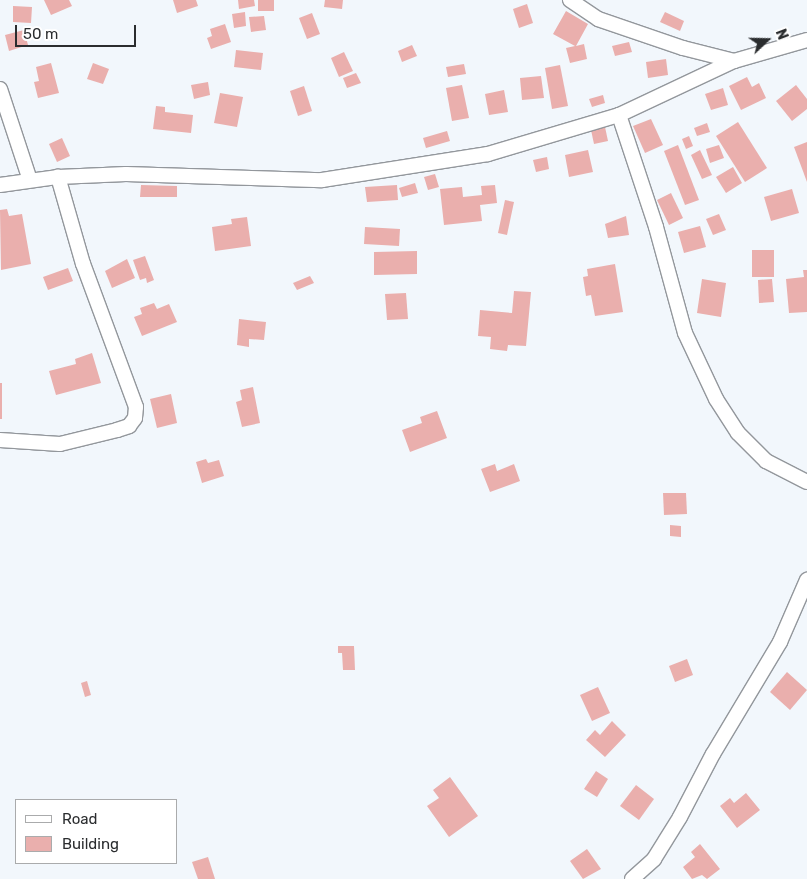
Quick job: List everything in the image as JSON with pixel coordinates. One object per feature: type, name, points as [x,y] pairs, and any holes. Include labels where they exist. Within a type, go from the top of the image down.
[{"type":"street","points":[[570,0],[598,19],[683,48],[734,61]]},
{"type":"street","points":[[0,186],[30,180],[126,174],[322,180],[488,154],[619,115],[734,61],[807,40]]},
{"type":"street","points":[[0,89],[30,180]]},
{"type":"street","points":[[619,115],[656,227],[685,334],[716,399],[738,433],[766,461],[807,482]]},
{"type":"street","points":[[0,440],[60,444],[129,426],[135,418],[132,394],[82,264],[58,178]]},
{"type":"street","points":[[632,879],[654,860],[680,817],[713,754],[780,642],[807,580]]},
{"type":"building","points":[[44,0],[69,0],[72,6],[51,15]]},
{"type":"building","points":[[173,0],[196,0],[198,6],[177,13]]},
{"type":"building","points":[[238,0],[254,0],[255,6],[239,9]]},
{"type":"building","points":[[258,0],[274,0],[274,11],[258,11]]},
{"type":"building","points":[[325,0],[343,0],[342,9],[324,7]]},
{"type":"building","points":[[527,4],[533,23],[519,28],[513,9]]},
{"type":"building","points":[[13,6],[32,7],[31,23],[13,22]]},
{"type":"building","points":[[566,11],[588,24],[576,46],[584,44],[587,59],[570,63],[566,48],[575,46],[553,34]]},
{"type":"building","points":[[245,12],[246,26],[234,28],[232,14]]},
{"type":"building","points":[[665,12],[684,21],[680,31],[660,22]]},
{"type":"building","points":[[312,13],[320,34],[307,39],[299,18]]},
{"type":"building","points":[[264,16],[266,30],[251,32],[249,17]]},
{"type":"building","points":[[225,24],[231,42],[211,49],[207,38],[212,36],[210,29]]},
{"type":"building","points":[[24,30],[28,45],[9,51],[5,35]]},
{"type":"building","points":[[629,42],[632,52],[615,56],[612,46]]},
{"type":"building","points":[[412,45],[417,56],[402,62],[398,51]]},
{"type":"building","points":[[236,50],[263,53],[261,70],[234,67]]},
{"type":"building","points":[[344,52],[353,71],[339,77],[331,58]]},
{"type":"building","points":[[666,59],[668,75],[648,78],[646,62]]},
{"type":"building","points":[[51,63],[59,93],[38,98],[34,82],[39,81],[36,67]]},
{"type":"building","points":[[93,63],[109,69],[103,84],[87,79]]},
{"type":"building","points":[[464,64],[466,74],[448,77],[446,67]]},
{"type":"building","points":[[560,65],[568,106],[552,109],[545,68]]},
{"type":"building","points":[[356,73],[361,83],[347,88],[343,78]]},
{"type":"building","points":[[541,76],[544,98],[522,100],[520,78]]},
{"type":"building","points":[[747,77],[752,87],[759,83],[766,98],[741,110],[729,86]]},
{"type":"building","points":[[208,82],[210,95],[194,99],[191,85]]},
{"type":"building","points":[[462,85],[469,118],[452,121],[446,88]]},
{"type":"building","points":[[796,85],[807,99],[807,109],[792,121],[776,101]]},
{"type":"building","points":[[304,86],[312,111],[298,116],[290,91]]},
{"type":"building","points":[[723,88],[728,105],[711,110],[705,94]]},
{"type":"building","points":[[504,90],[508,112],[489,115],[485,94]]},
{"type":"building","points":[[220,93],[243,97],[237,127],[214,123]]},
{"type":"building","points":[[603,95],[605,103],[592,107],[589,99]]},
{"type":"building","points":[[156,106],[165,107],[165,112],[193,115],[191,133],[153,129]]},
{"type":"building","points":[[651,119],[663,145],[645,153],[633,126]]},
{"type":"building","points":[[738,122],[767,168],[745,182],[716,136]]},
{"type":"building","points":[[707,123],[710,132],[697,136],[694,128]]},
{"type":"building","points":[[605,127],[608,141],[594,144],[591,130]]},
{"type":"building","points":[[447,131],[450,141],[426,148],[423,138]]},
{"type":"building","points":[[689,136],[693,146],[686,149],[682,139]]},
{"type":"building","points":[[62,138],[70,156],[57,162],[49,144]]},
{"type":"building","points":[[807,142],[807,182],[794,147]]},
{"type":"building","points":[[678,145],[699,200],[685,205],[664,151]]},
{"type":"building","points":[[719,145],[724,158],[710,163],[706,149]]},
{"type":"building","points":[[588,150],[593,172],[569,177],[565,155]]},
{"type":"building","points":[[700,150],[712,175],[702,179],[691,155]]},
{"type":"building","points":[[547,157],[549,169],[536,172],[533,160]]},
{"type":"building","points":[[733,167],[742,183],[726,193],[716,177]]},
{"type":"building","points":[[435,174],[439,187],[428,190],[424,177]]},
{"type":"building","points":[[415,183],[418,193],[402,197],[399,188]]},
{"type":"building","points":[[141,185],[177,186],[177,197],[140,197]]},
{"type":"building","points":[[397,185],[398,200],[367,202],[365,187]]},
{"type":"building","points":[[495,185],[497,203],[480,205],[482,221],[444,225],[440,189],[462,187],[463,197],[482,195],[481,186]]},
{"type":"building","points":[[792,189],[799,213],[771,221],[764,197]]},
{"type":"building","points":[[671,193],[683,218],[669,225],[657,200]]},
{"type":"building","points":[[505,200],[514,202],[507,235],[498,233]]},
{"type":"building","points":[[7,209],[9,216],[22,214],[31,264],[1,270],[0,210]]},
{"type":"building","points":[[719,214],[726,230],[713,235],[706,219]]},
{"type":"building","points":[[626,216],[629,235],[608,238],[605,224]]},
{"type":"building","points":[[247,217],[251,246],[215,251],[212,227],[232,224],[231,219]]},
{"type":"building","points":[[700,226],[706,247],[684,253],[678,232]]},
{"type":"building","points":[[365,227],[400,229],[399,246],[364,244]]},
{"type":"building","points":[[752,250],[774,250],[774,277],[752,277]]},
{"type":"building","points":[[417,251],[417,274],[374,275],[374,252]]},
{"type":"building","points":[[145,256],[154,280],[147,283],[146,278],[140,280],[133,260]]},
{"type":"building","points":[[127,259],[135,278],[112,288],[105,271]]},
{"type":"building","points":[[615,264],[623,312],[595,316],[591,295],[586,296],[583,277],[588,276],[587,269]]},
{"type":"building","points":[[68,268],[73,281],[48,290],[43,277]]},
{"type":"building","points":[[803,270],[807,270],[807,312],[789,313],[786,279],[804,277]]},
{"type":"building","points":[[310,276],[314,283],[297,290],[293,283]]},
{"type":"building","points":[[702,279],[726,283],[721,317],[697,313]]},
{"type":"building","points":[[772,279],[774,302],[759,303],[758,280]]},
{"type":"building","points":[[514,291],[531,292],[526,346],[508,345],[507,351],[490,349],[491,337],[478,336],[480,310],[512,313]]},
{"type":"building","points":[[406,293],[408,319],[387,320],[385,294]]},
{"type":"building","points":[[154,303],[157,309],[169,304],[177,322],[142,336],[134,317],[142,314],[140,308]]},
{"type":"building","points":[[239,319],[266,322],[264,340],[249,339],[249,347],[237,345]]},
{"type":"building","points":[[92,353],[101,383],[56,395],[49,371],[76,364],[75,359]]},
{"type":"building","points":[[0,383],[2,383],[2,419],[0,419]]},
{"type":"building","points":[[253,387],[260,423],[242,427],[236,402],[242,400],[240,390]]},
{"type":"building","points":[[171,394],[177,423],[157,428],[150,399]]},
{"type":"building","points":[[437,411],[447,438],[410,452],[402,430],[422,423],[420,417]]},
{"type":"building","points":[[206,459],[208,463],[219,460],[224,476],[202,483],[196,462]]},
{"type":"building","points":[[495,464],[497,471],[514,464],[520,481],[490,492],[481,469]]},
{"type":"building","points":[[663,493],[686,493],[687,514],[664,515]]},
{"type":"building","points":[[670,525],[681,526],[681,537],[670,536]]},
{"type":"building","points":[[338,646],[354,646],[355,670],[343,670],[342,653],[338,653]]},
{"type":"building","points":[[687,659],[693,675],[675,682],[669,666]]},
{"type":"building","points":[[787,672],[807,690],[790,710],[770,692]]},
{"type":"building","points":[[87,681],[91,695],[85,697],[81,683]]},
{"type":"building","points":[[598,687],[610,713],[592,721],[580,695]]},
{"type":"building","points":[[612,721],[626,735],[605,757],[586,740],[595,730],[600,735]]},
{"type":"building","points":[[596,771],[608,779],[597,797],[584,789]]},
{"type":"building","points":[[450,777],[478,816],[449,837],[427,806],[439,798],[433,790]]},
{"type":"building","points":[[636,785],[654,799],[639,820],[620,806]]},
{"type":"building","points":[[746,793],[760,810],[737,828],[720,806],[730,798],[734,803]]},
{"type":"building","points":[[700,844],[720,869],[707,879],[702,875],[692,879],[683,867],[695,857],[691,852]]},
{"type":"building","points":[[587,849],[601,869],[583,879],[570,861]]},
{"type":"building","points":[[208,857],[215,879],[198,879],[192,862]]}]
